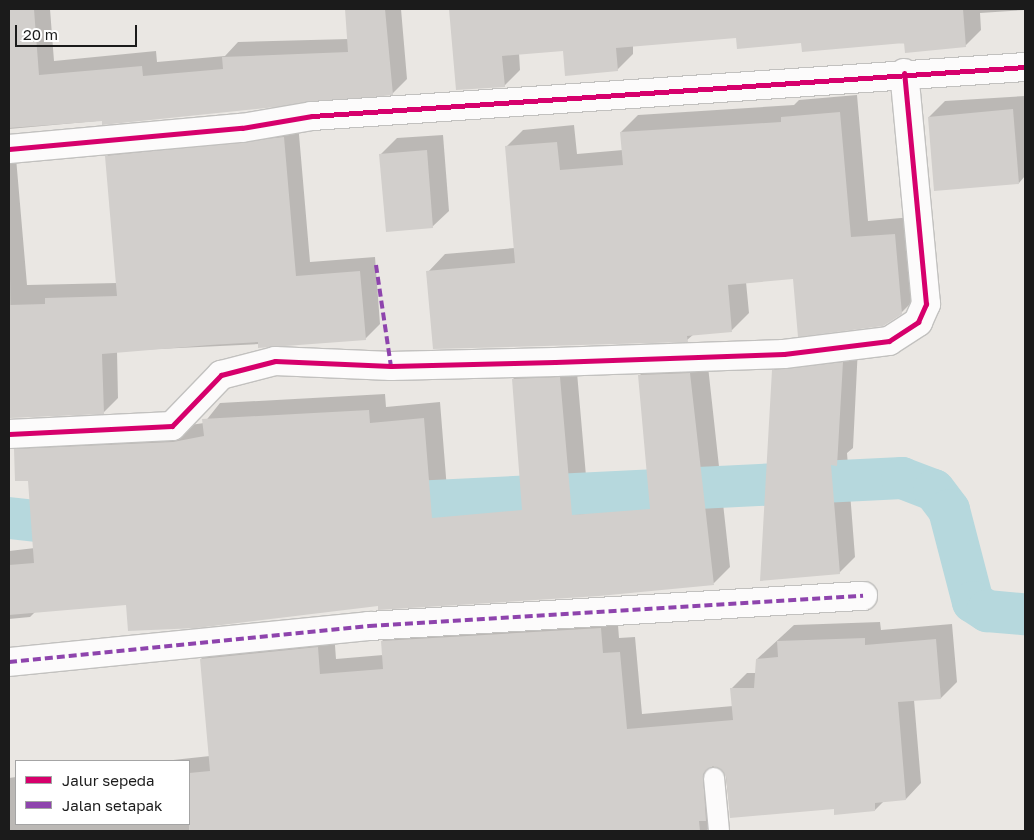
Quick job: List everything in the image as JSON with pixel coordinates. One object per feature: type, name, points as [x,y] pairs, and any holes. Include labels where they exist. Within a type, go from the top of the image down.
[{"type":"street","points":[[9,149],[242,128],[312,116],[1025,66]]},
{"type":"street","points":[[9,434],[172,426],[221,375],[275,361],[391,366],[555,362],[704,353],[784,354],[889,341],[918,322],[926,304],[904,73]]},
{"type":"street","points":[[9,662],[369,626],[862,596]]},
{"type":"lane","points":[[714,778],[719,831]]},
{"type":"building","points":[[9,9],[34,9],[39,75],[142,66],[143,76],[223,69],[222,57],[348,52],[345,9],[385,9],[393,95],[102,125],[102,121],[9,128]]},
{"type":"building","points":[[449,9],[963,9],[966,47],[905,53],[904,43],[802,52],[801,43],[737,49],[736,38],[616,48],[618,71],[565,76],[563,51],[502,56],[505,87],[456,90]]},
{"type":"building","points":[[1013,109],[1019,184],[934,191],[928,117]]},
{"type":"building","points":[[840,112],[851,237],[895,234],[902,314],[883,326],[798,337],[793,279],[728,285],[732,332],[687,336],[688,342],[433,349],[426,271],[515,263],[505,146],[557,142],[560,170],[623,165],[620,132],[781,122],[781,117]]},
{"type":"building","points":[[284,137],[296,276],[360,271],[366,340],[258,348],[258,342],[102,354],[104,414],[10,418],[9,305],[45,304],[45,298],[117,296],[105,156]]},
{"type":"building","points":[[427,150],[433,228],[386,232],[379,154]]},
{"type":"building","points":[[843,362],[837,466],[831,465],[840,574],[760,581],[772,370]]},
{"type":"building","points":[[690,373],[714,585],[599,596],[378,610],[378,606],[197,628],[128,631],[126,605],[9,615],[9,565],[34,563],[28,481],[15,481],[14,449],[173,442],[204,436],[202,419],[369,410],[370,423],[424,418],[432,518],[522,510],[512,379],[560,377],[572,515],[650,509],[638,375]]},
{"type":"building","points":[[601,628],[603,653],[620,652],[627,729],[733,720],[730,688],[754,688],[756,659],[778,657],[777,641],[865,638],[865,645],[936,639],[941,699],[898,702],[906,800],[875,803],[875,811],[834,815],[834,809],[730,818],[726,776],[713,766],[703,774],[706,821],[699,821],[700,831],[189,831],[190,773],[210,771],[200,659],[318,647],[320,674],[383,669],[381,641]]},
{"type":"waterway","points":[[372,504],[902,478],[934,490],[949,510],[973,602],[987,611],[1025,614]]},
{"type":"waterway","points":[[9,518],[90,527]]},
{"type":"marked path","points":[[376,265],[391,366]]},
{"type":"marked path","points":[[9,662],[369,626],[863,596]]},
{"type":"cycle path","points":[[9,149],[242,128],[312,116],[1025,67]]},
{"type":"cycle path","points":[[9,434],[172,426],[221,375],[275,361],[391,366],[555,362],[784,354],[889,341],[918,322],[926,304],[904,73]]}]
